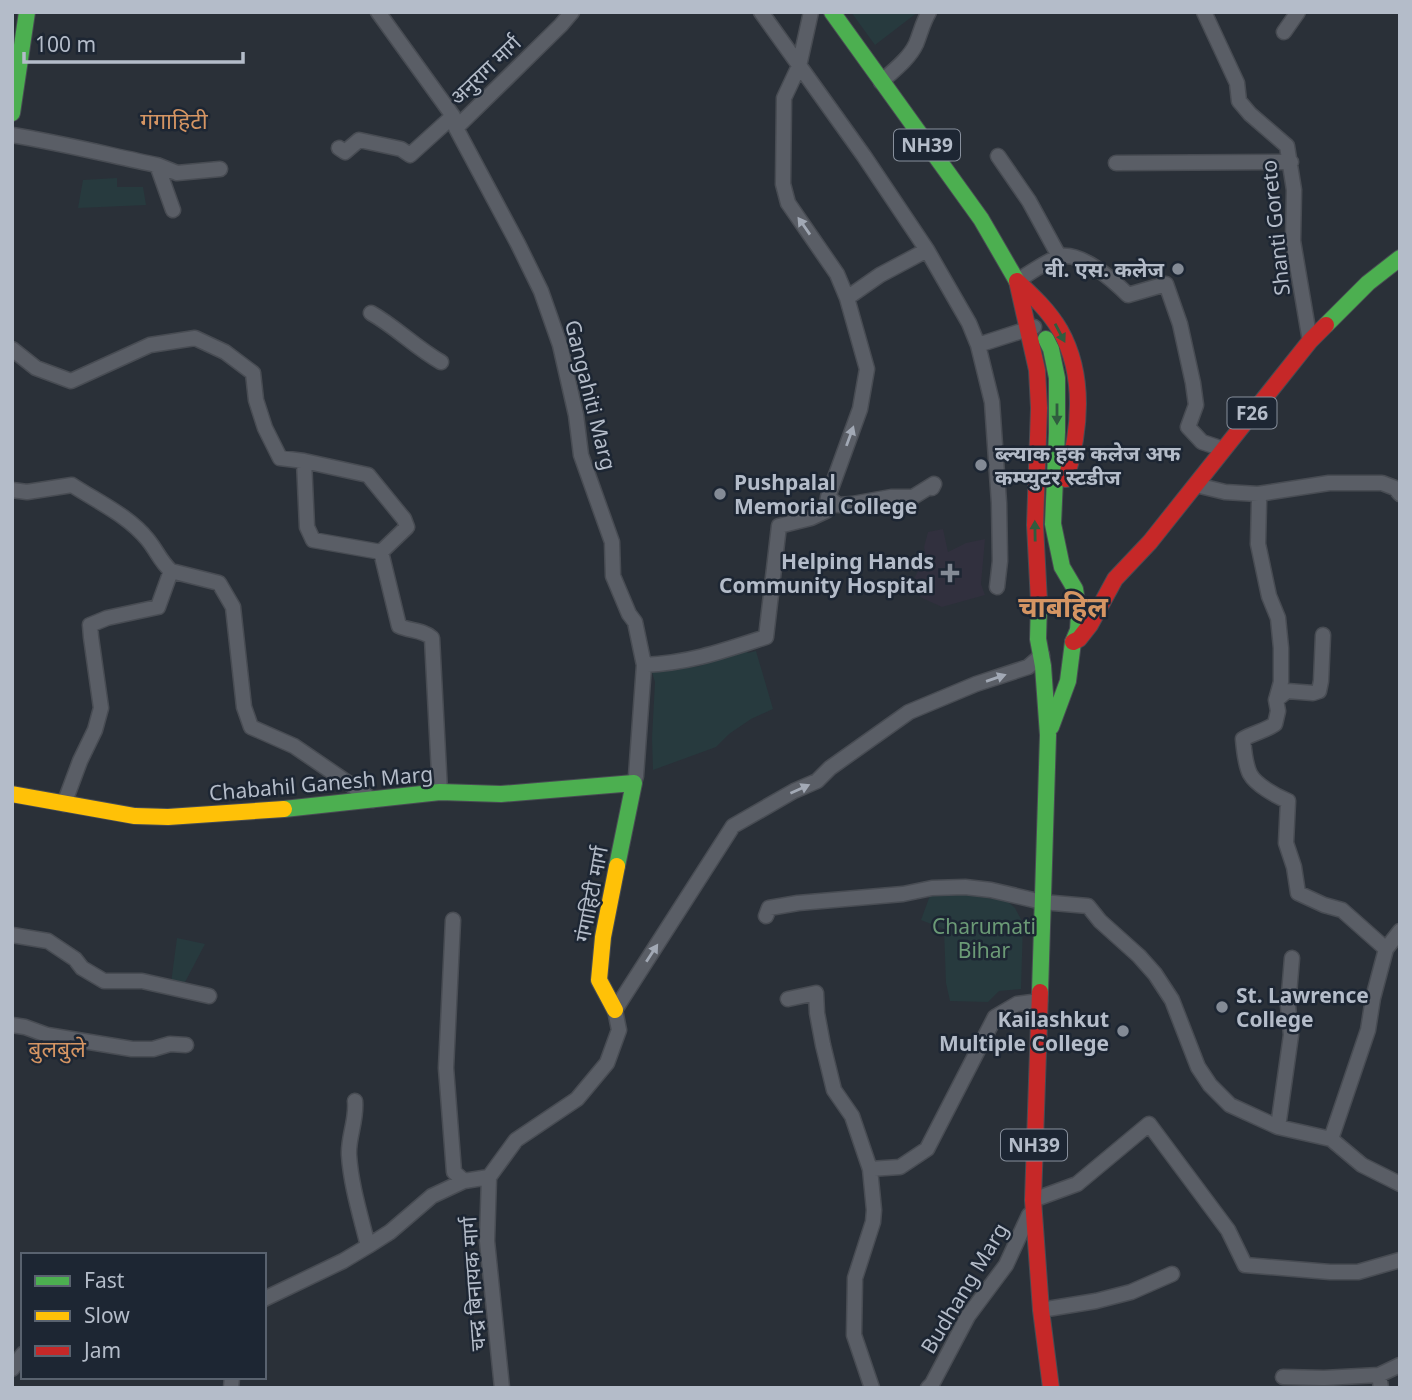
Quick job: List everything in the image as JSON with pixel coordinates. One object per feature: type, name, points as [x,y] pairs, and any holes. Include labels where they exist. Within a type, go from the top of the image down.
[{"type":"main road","points":[[12,113],[27,12]]},
{"type":"main road","name":"NH39","points":[[832,12],[981,219],[1017,281],[1035,327],[1051,349],[1057,378],[1052,524],[1062,567],[1075,589],[1079,615],[1068,681],[1048,735]]},
{"type":"main road","name":"F26","points":[[1115,579],[1150,542],[1310,341],[1368,283],[1400,258]]},
{"type":"main road","points":[[1017,281],[1040,303],[1061,332],[1074,367],[1078,399],[1077,436],[1052,524]]},
{"type":"main road","name":"NH39","points":[[1035,327],[1039,408],[1035,525],[1038,639],[1042,655],[1048,735],[1033,1204],[1041,1310],[1051,1388]]},
{"type":"main road","points":[[1039,599],[1054,591],[1092,587],[1115,579]]},
{"type":"main road","points":[[1042,655],[1055,647],[1079,639],[1090,625],[1115,579]]},
{"type":"main road","name":"Chabahil Ganesh Marg","points":[[12,794],[135,817],[169,817],[291,808],[440,792],[501,794],[634,783]]},
{"type":"main road","name":"गंगाहिटी मार्ग","points":[[615,1010],[599,980],[602,948],[634,783]]},
{"type":"street","name":"Gangahiti Marg","points":[[378,12],[454,122],[541,291],[561,345],[576,415],[581,455],[612,542],[613,576],[635,622],[643,664],[634,783]]},
{"type":"street","name":"अनुराग मार्ग","points":[[339,148],[345,152],[359,140],[401,149],[410,155],[454,122],[572,12]]},
{"type":"street","points":[[761,12],[864,156],[927,250],[966,315],[978,345],[992,402],[1000,561],[997,587]]},
{"type":"street","points":[[643,664],[667,664],[699,658],[766,637],[779,526],[811,518],[826,511],[828,497],[859,409],[867,369],[847,298],[837,274],[788,203],[783,184],[784,98],[799,66],[811,12]]},
{"type":"street","points":[[881,82],[915,45],[921,24],[929,12]]},
{"type":"street","name":"Shanti Goreto","points":[[1204,12],[1237,83],[1239,101],[1287,146],[1294,190],[1293,241],[1310,341]]},
{"type":"street","points":[[1284,32],[1298,12]]},
{"type":"street","points":[[12,135],[157,165],[177,173],[220,169]]},
{"type":"street","points":[[998,156],[1029,201],[1059,256]]},
{"type":"street","points":[[1116,163],[1291,162]]},
{"type":"street","points":[[157,165],[173,210]]},
{"type":"street","points":[[847,298],[880,275],[927,250]]},
{"type":"street","points":[[1017,281],[1059,256],[1073,256],[1105,274],[1128,295],[1166,284],[1180,324],[1194,383],[1196,405],[1188,428],[1202,442],[1223,449]]},
{"type":"street","points":[[371,313],[423,352],[441,362]]},
{"type":"street","points":[[978,345],[1035,327]]},
{"type":"street","points":[[12,349],[36,368],[71,381],[150,345],[195,338],[225,352],[253,373],[256,400],[265,428],[280,458],[368,475],[404,519],[407,527],[381,552]]},
{"type":"street","points":[[304,461],[307,527],[313,540],[381,552]]},
{"type":"street","points":[[1196,485],[1258,498],[1329,483],[1382,482],[1395,488],[1400,494]]},
{"type":"street","points":[[828,497],[838,505],[852,504],[891,497],[914,497],[934,484],[932,488]]},
{"type":"street","points":[[12,490],[27,492],[72,485],[128,521],[148,540],[162,564],[171,571],[219,583],[233,607],[244,707],[251,727],[293,746],[373,800]]},
{"type":"street","points":[[1258,498],[1258,544],[1269,596],[1278,618],[1282,682],[1276,700],[1278,711],[1275,724],[1243,739],[1251,775],[1274,795],[1288,801],[1286,843],[1294,867],[1298,893],[1342,910],[1386,949]]},
{"type":"street","points":[[381,552],[399,626],[425,632],[432,638],[440,792]]},
{"type":"street","points":[[64,804],[102,708],[90,625],[107,618],[158,607],[171,571]]},
{"type":"street","points":[[1276,700],[1287,691],[1319,691],[1323,635]]},
{"type":"street","points":[[266,1298],[368,1247],[432,1196],[464,1181],[489,1177],[516,1140],[577,1100],[607,1063],[619,1030],[615,1010],[733,826],[817,781],[830,768],[909,712],[976,684],[1028,667],[1042,655]]},
{"type":"street","points":[[766,916],[769,908],[798,903],[903,894],[932,888],[965,887],[1042,902],[1088,906],[1155,974],[1172,1000],[1198,1067],[1210,1085],[1230,1105],[1278,1127],[1332,1139],[1362,1165],[1400,1184]]},
{"type":"street","points":[[453,920],[446,1068],[454,1172],[464,1181]]},
{"type":"street","points":[[1332,1139],[1368,1030],[1386,949],[1400,930]]},
{"type":"street","points":[[12,935],[48,941],[75,959],[82,968],[104,981],[142,981],[209,996]]},
{"type":"street","points":[[1278,1127],[1291,1035],[1288,1006],[1292,958]]},
{"type":"street","points":[[788,999],[816,993],[822,1045],[834,1090],[852,1116],[870,1169],[873,1222],[855,1278],[854,1335],[872,1388]]},
{"type":"street","points":[[870,1169],[900,1167],[928,1149],[995,1017],[1017,1004],[1040,1001]]},
{"type":"street","points":[[12,1025],[47,1035],[132,1049],[153,1049],[170,1044],[186,1045]]},
{"type":"street","points":[[355,1101],[357,1113],[349,1153],[356,1199],[368,1247]]},
{"type":"street","points":[[1033,1204],[1076,1184],[1149,1124],[1228,1230],[1245,1265],[1358,1272],[1400,1260]]},
{"type":"street","name":"चन्द्र बिनायक मार्ग","points":[[489,1177],[487,1241],[502,1388]]},
{"type":"street","name":"Budhang Marg","points":[[928,1388],[968,1316],[1006,1265],[1033,1204]]},
{"type":"street","points":[[1041,1310],[1131,1292],[1172,1275]]},
{"type":"street","points":[[1283,1377],[1380,1381],[1400,1365]]},
{"type":"shaded area","name":"Helping Hands Community Hospital","points":[[943,529],[948,552],[966,543],[985,539],[981,584],[985,595],[942,607],[922,598],[910,587],[921,565],[927,561],[924,547],[928,532]]},
{"type":"green space","points":[[851,12],[918,12],[875,45]]},
{"type":"green space","points":[[117,178],[117,187],[143,187],[146,205],[78,208],[83,180]]},
{"type":"green space","points":[[746,649],[748,653],[756,651],[773,709],[751,719],[716,747],[653,770],[655,682],[651,669],[700,666]]},
{"type":"green space","name":"Charumati Bihar","points":[[932,890],[1007,901],[1015,908],[1023,923],[1021,989],[999,991],[988,1002],[950,1001],[946,983],[944,929],[921,920]]},
{"type":"green space","points":[[177,938],[205,944],[183,986],[171,983]]},
{"type":"traffic: fast","points":[[12,113],[27,12]]},
{"type":"traffic: fast","points":[[832,12],[981,219],[1025,295]]},
{"type":"traffic: fast","points":[[1326,325],[1368,283],[1400,258]]},
{"type":"traffic: fast","points":[[1046,339],[1057,378],[1053,524],[1062,567],[1075,589],[1079,615],[1068,681],[1051,727]]},
{"type":"traffic: fast","points":[[1039,602],[1038,639],[1043,666],[1048,735],[1040,992]]},
{"type":"traffic: fast","points":[[284,809],[440,792],[501,794],[634,783],[617,866]]},
{"type":"traffic: slow","points":[[12,794],[135,816],[168,817],[284,809]]},
{"type":"traffic: slow","points":[[615,1010],[599,980],[603,937],[617,866]]},
{"type":"traffic: jam","points":[[1017,281],[1037,370],[1039,408],[1035,525],[1039,602]]},
{"type":"traffic: jam","points":[[1017,281],[1056,323],[1074,366],[1077,423],[1066,479]]},
{"type":"traffic: jam","points":[[1073,642],[1079,639],[1090,625],[1115,579],[1150,542],[1310,341],[1326,325]]},
{"type":"traffic: jam","points":[[1040,992],[1033,1200],[1041,1310],[1051,1388]]},
{"type":"place","name":"वी. एस. कलेज","points":[[1178,269]]},
{"type":"place","name":"ब्ल्याक हक कलेज अफ कम्प्युटर स्टडीज","points":[[981,465]]},
{"type":"place","name":"Pushpalal Memorial College","points":[[720,494]]},
{"type":"place","name":"Helping Hands Community Hospital","points":[[950,573]]},
{"type":"place","name":"St. Lawrence College","points":[[1222,1007]]},
{"type":"place","name":"Kailashkut Multiple College","points":[[1123,1031]]},
{"type":"district","name":"गंगाहिटी","points":[[174,120]]},
{"type":"district","name":"चाबहिल","points":[[1063,606]]},
{"type":"district","name":"बुलबुले","points":[[57,1048]]}]
